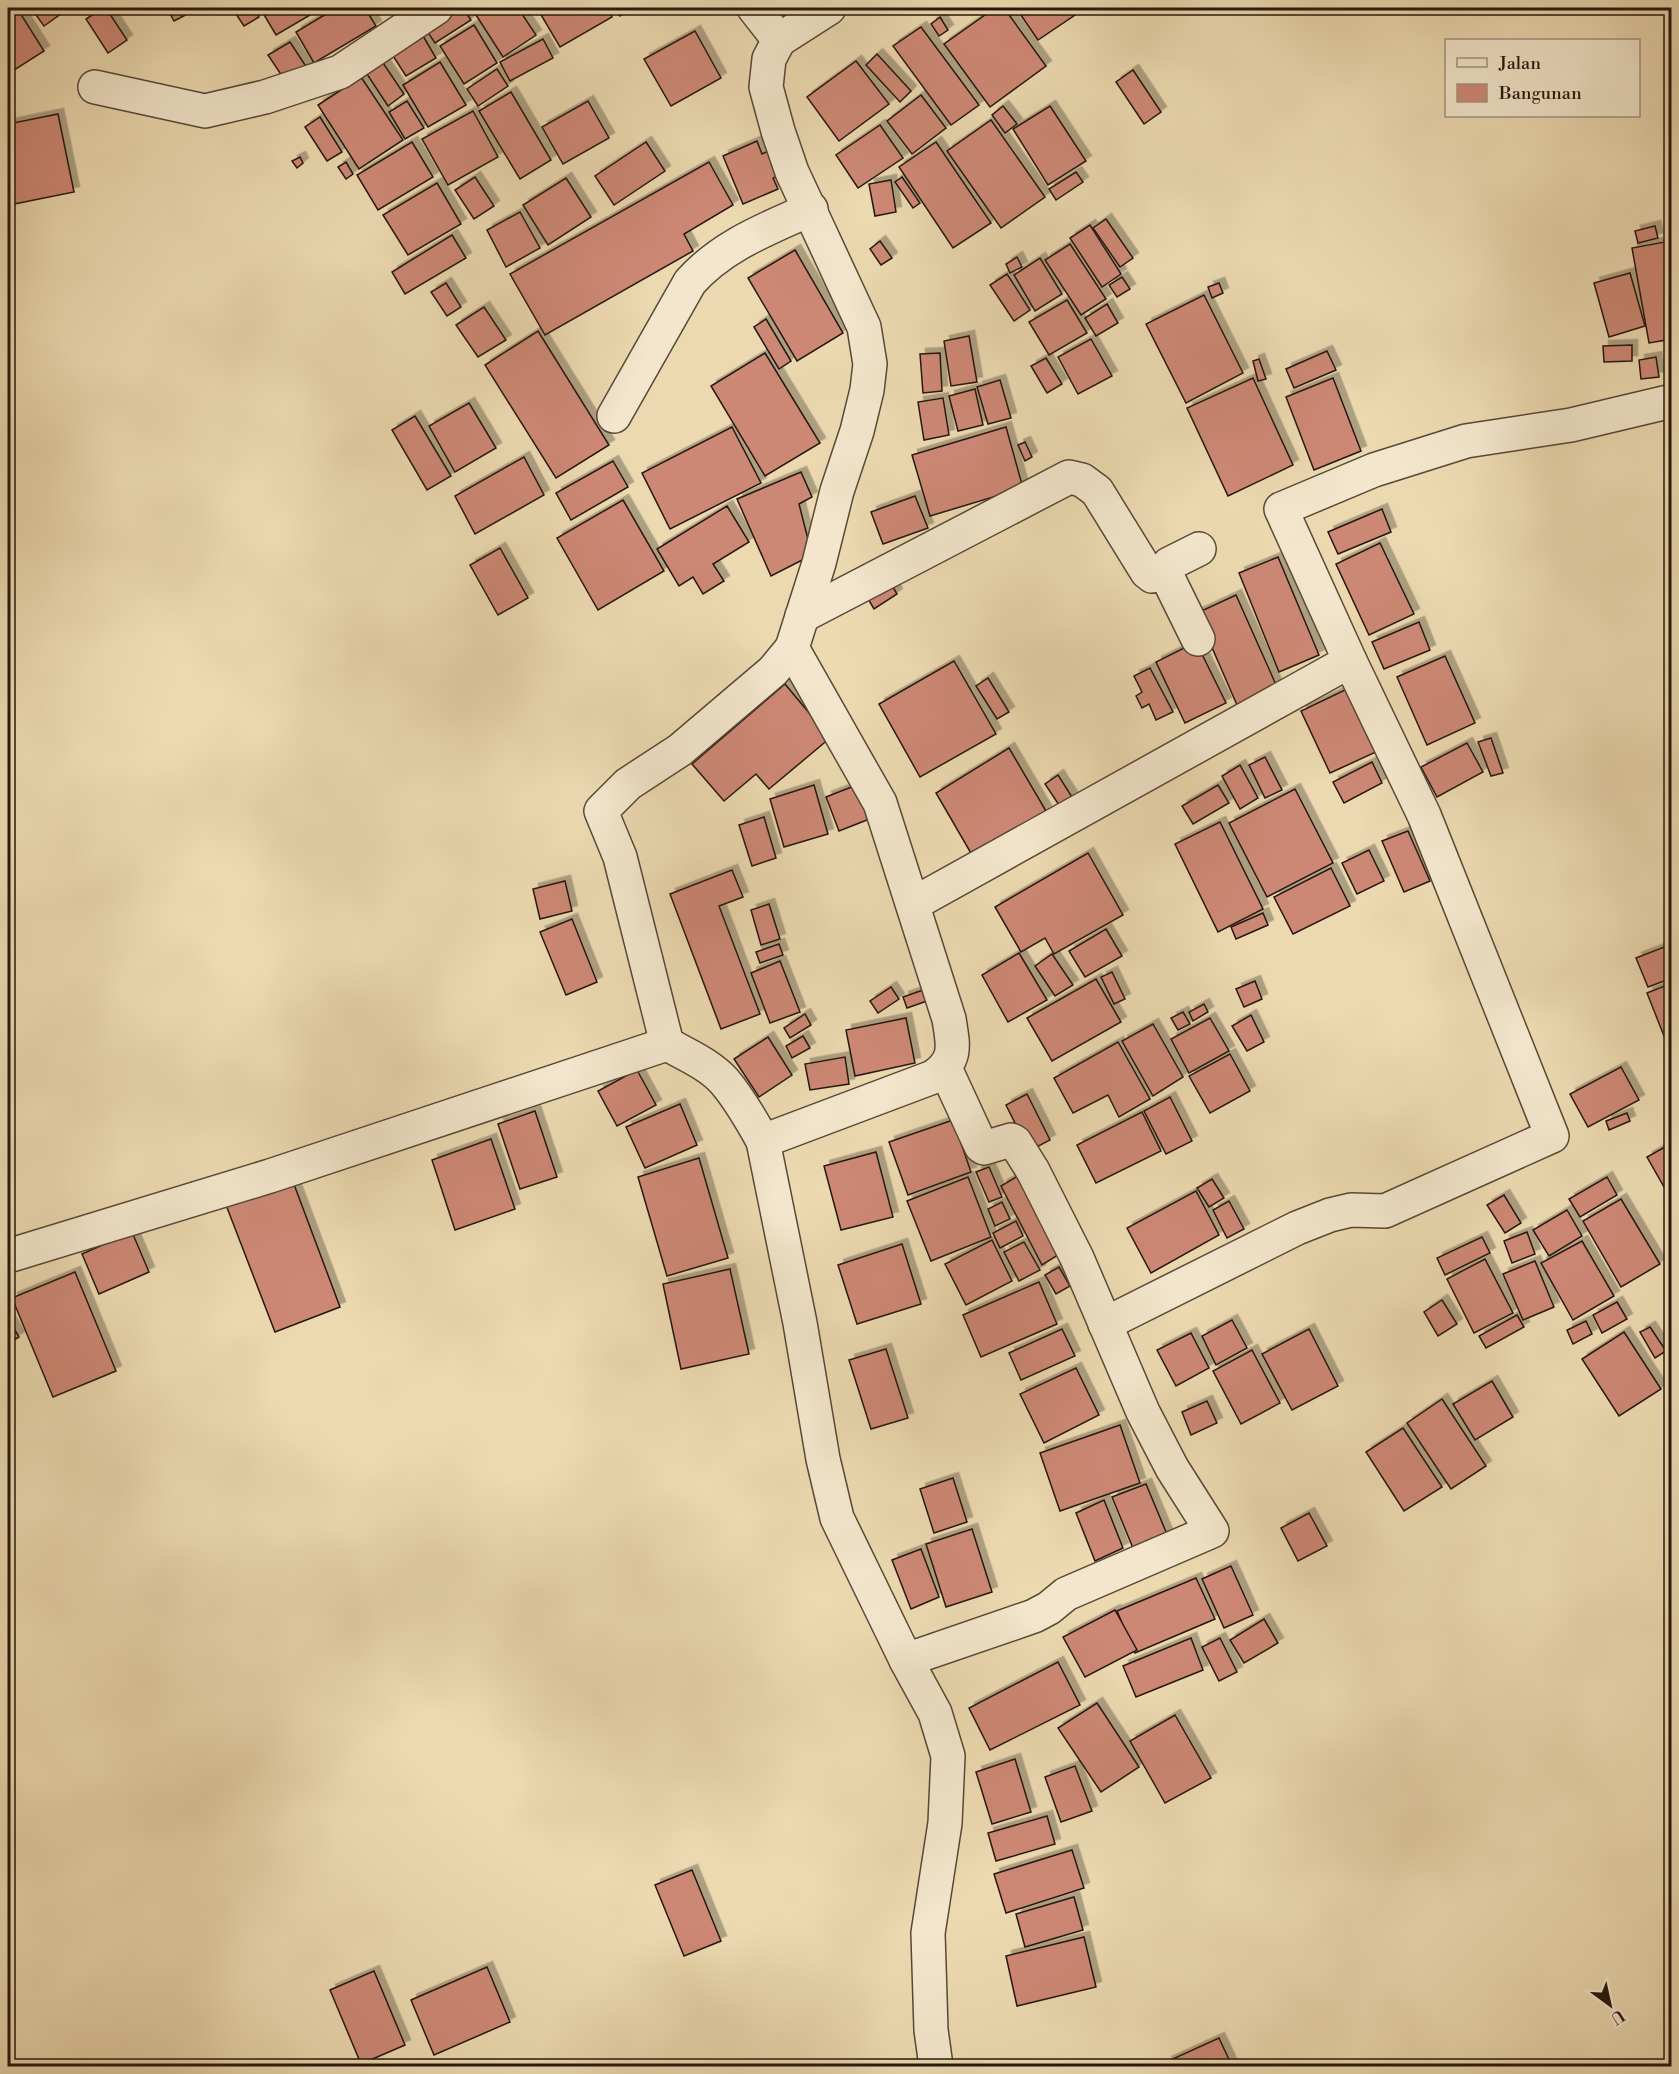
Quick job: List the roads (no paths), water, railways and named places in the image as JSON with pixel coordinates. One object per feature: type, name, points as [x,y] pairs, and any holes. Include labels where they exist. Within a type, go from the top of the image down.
[{"type":"street","points":[[95,87],[205,111],[265,98],[340,72],[435,8]]},
{"type":"street","points":[[754,8],[779,40]]},
{"type":"street","points":[[829,8],[779,40],[769,59],[766,87],[792,172],[864,327],[870,364],[867,390],[857,430],[792,648],[773,671],[680,750],[628,784],[601,811],[620,857],[667,1044],[702,1064],[724,1081],[764,1141],[800,1323],[823,1459],[837,1518],[906,1660],[935,1713],[948,1755],[945,1823],[928,1933],[931,2030],[936,2067]]},
{"type":"street","points":[[614,416],[690,282],[700,271],[735,244],[811,209]]},
{"type":"street","points":[[1105,1324],[1297,1228],[1330,1215],[1351,1210],[1384,1211],[1552,1136],[1424,815],[1350,661],[1281,509],[1374,470],[1466,441],[1571,425],[1671,401]]},
{"type":"street","points":[[802,616],[1069,477],[1082,480],[1097,491],[1147,573],[1152,576],[1165,573]]},
{"type":"street","points":[[1198,639],[1164,570],[1169,564],[1199,549]]},
{"type":"street","points":[[764,1141],[933,1077],[945,1068],[952,1056],[953,1045],[949,1019],[880,804],[792,648]]},
{"type":"street","points":[[913,904],[1350,661]]},
{"type":"street","points":[[8,1256],[270,1176],[667,1044]]},
{"type":"street","points":[[906,1660],[1034,1616],[1049,1608],[1066,1594],[1212,1531],[1167,1458],[1143,1412],[1077,1258],[1033,1171],[1011,1140],[984,1148],[981,1146],[945,1068]]}]
